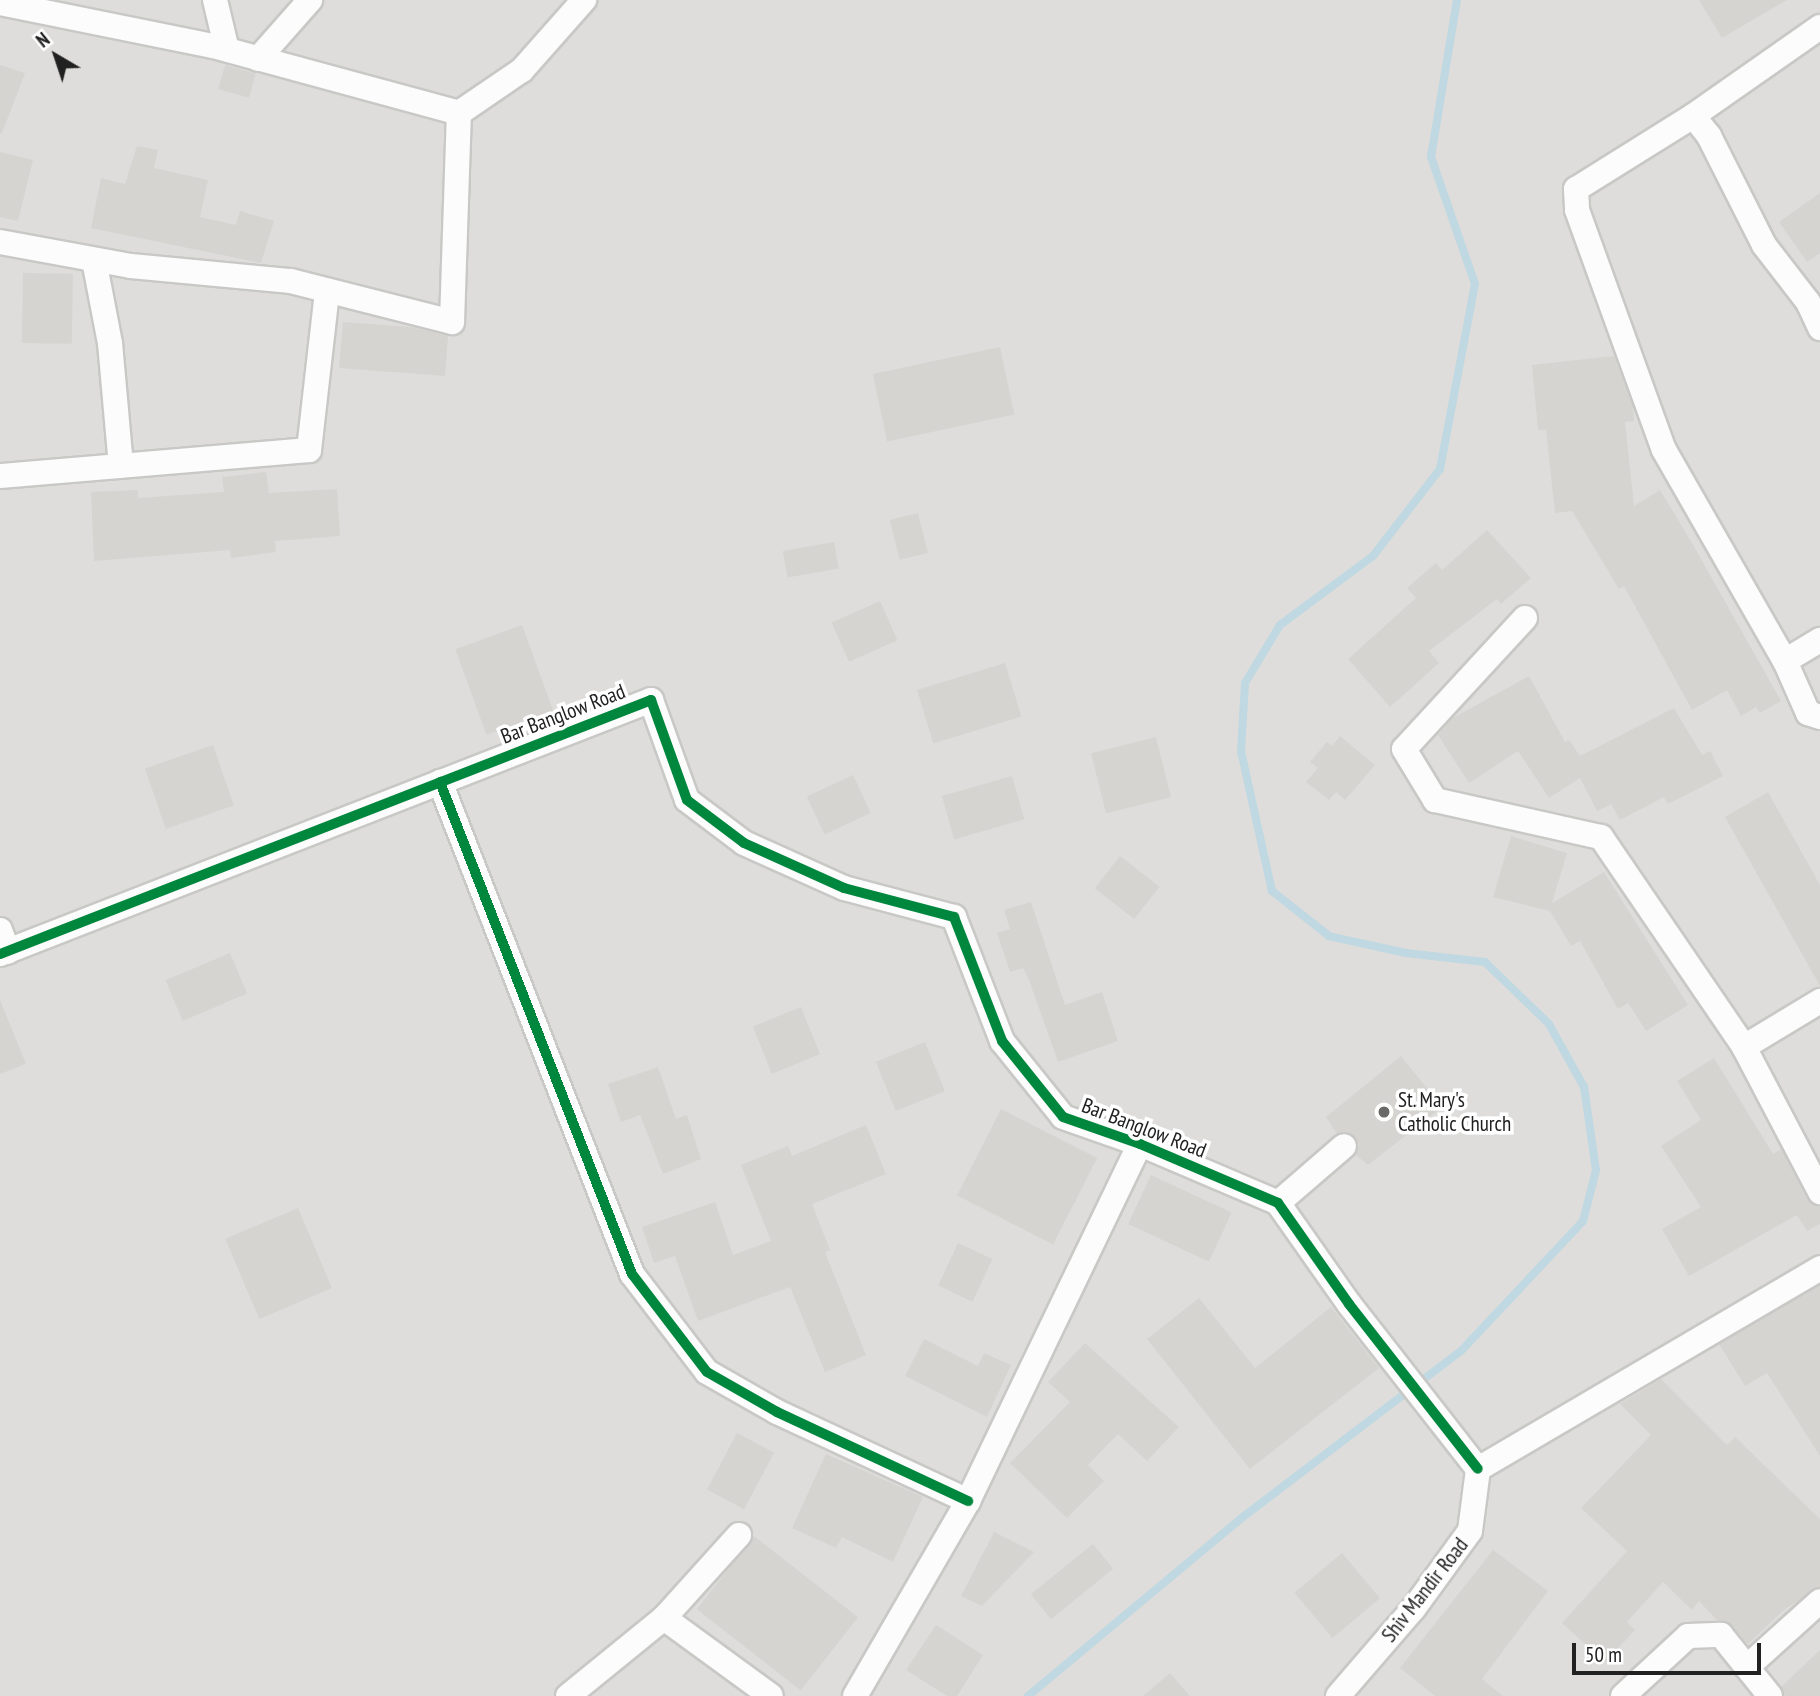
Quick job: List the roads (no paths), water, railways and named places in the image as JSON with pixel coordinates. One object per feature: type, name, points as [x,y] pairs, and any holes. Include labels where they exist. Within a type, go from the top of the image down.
[{"type":"street","points":[[215,0],[228,50]]},
{"type":"street","points":[[258,59],[310,0]]},
{"type":"street","points":[[0,3],[228,50],[459,113],[522,70],[584,0]]},
{"type":"street","points":[[1820,27],[1693,116],[1576,189],[1577,210],[1664,450],[1785,661],[1808,713],[1820,717]]},
{"type":"street","points":[[0,242],[94,260],[291,281],[452,323],[459,113]]},
{"type":"street","points":[[1693,116],[1709,136],[1764,245],[1814,298],[1820,328]]},
{"type":"street","points":[[94,260],[110,343],[121,466]]},
{"type":"street","points":[[0,477],[309,450],[327,290]]},
{"type":"street","points":[[1525,618],[1404,749],[1435,800],[1601,837],[1744,1047],[1820,1192]]},
{"type":"street","points":[[1785,661],[1820,640]]},
{"type":"street","name":"Bar Banglow Road","points":[[3,945],[651,700],[687,800],[744,843],[844,888],[954,918],[1002,1041],[1063,1117],[1140,1144],[1278,1203]]},
{"type":"street","points":[[440,782],[632,1274],[707,1372],[777,1412],[968,1501]]},
{"type":"street","points":[[1744,1047],[1820,1001]]},
{"type":"street","points":[[855,1696],[968,1501],[1140,1144]]},
{"type":"street","points":[[1344,1146],[1278,1203],[1349,1304],[1478,1469],[1820,1268]]},
{"type":"street","name":"Shiv Mandir Road","points":[[1338,1696],[1414,1608],[1470,1531],[1478,1469]]},
{"type":"street","points":[[568,1696],[664,1618],[739,1535]]},
{"type":"street","points":[[1746,1667],[1820,1601]]},
{"type":"street","points":[[664,1618],[771,1696]]},
{"type":"street","points":[[1623,1696],[1688,1636],[1721,1635],[1770,1696]]},
{"type":"waterway","points":[[1028,1696],[1239,1520],[1461,1351],[1583,1221],[1596,1170],[1584,1087],[1549,1024],[1485,962],[1406,953],[1329,936],[1272,891],[1241,751],[1245,683],[1280,625],[1373,556],[1440,469],[1475,284],[1431,157],[1457,0]]},
{"type":"place","name":"St. Mary's Catholic Church","points":[[1384,1112]]}]
